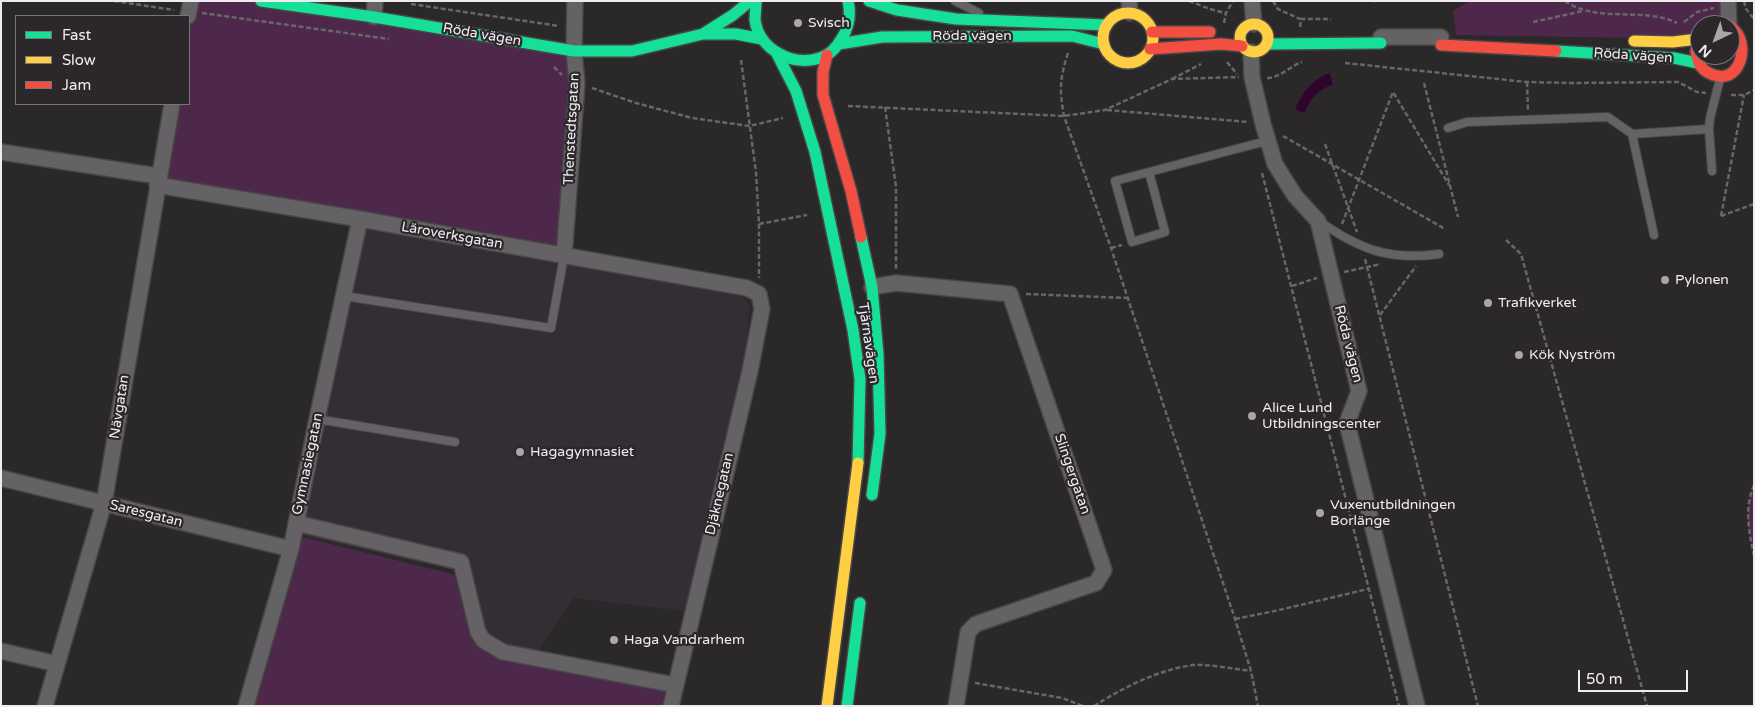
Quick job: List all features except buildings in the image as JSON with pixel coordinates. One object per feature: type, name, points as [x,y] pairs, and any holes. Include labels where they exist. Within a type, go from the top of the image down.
[{"type":"main road","name":"Röda vägen","points":[[261,1],[374,17],[574,51],[632,51],[702,34],[736,34],[762,39]]},
{"type":"main road","name":"Röda vägen","points":[[702,34],[733,15],[750,1]]},
{"type":"main road","points":[[756,1],[754,10],[756,26],[768,48],[785,58],[802,61],[819,58],[839,44],[849,26],[848,1]]},
{"type":"main road","name":"Röda vägen","points":[[869,1],[916,15],[1107,25]]},
{"type":"main road","points":[[1129,7],[1144,19],[1152,32],[1153,38],[1150,49],[1140,60],[1126,63],[1112,57],[1104,44],[1103,38],[1107,25],[1129,7]]},
{"type":"main road","points":[[1150,49],[1221,44],[1237,40],[1245,27],[1254,24],[1263,27],[1268,40],[1260,51],[1237,40],[1152,32]]},
{"type":"main road","points":[[1700,65],[1708,73],[1721,77],[1730,76],[1738,72],[1746,65],[1750,42],[1740,33]]},
{"type":"main road","name":"Röda vägen","points":[[839,44],[882,37],[1072,36],[1104,44]]},
{"type":"main road","name":"Röda vägen","points":[[1624,41],[1673,42],[1690,39]]},
{"type":"main road","name":"Röda vägen","points":[[1268,40],[1381,40]]},
{"type":"main road","name":"Röda vägen","points":[[1441,41],[1557,40]]},
{"type":"main road","name":"Röda vägen","points":[[1441,41],[1674,58],[1690,61]]},
{"type":"main road","name":"Tjärnavägen","points":[[777,54],[796,92],[815,152],[853,330],[860,379],[858,461],[827,706]]},
{"type":"main road","name":"Tjärnavägen","points":[[827,54],[822,77],[823,95],[851,191],[872,287],[878,354],[880,434],[871,508]]},
{"type":"main road","points":[[847,706],[861,592]]},
{"type":"street","points":[[374,17],[375,1]]},
{"type":"street","name":"Thenstedtsgatan","points":[[564,256],[577,83],[574,51],[575,1]]},
{"type":"street","points":[[1252,1],[1254,24]]},
{"type":"street","name":"Röda vägen","points":[[1237,40],[1246,77],[1275,164],[1295,196],[1318,221],[1359,391],[1347,423],[1417,706]]},
{"type":"street","name":"Röda vägen","points":[[1381,40],[1441,41]]},
{"type":"street","name":"Nävgatan","points":[[45,706],[104,503],[172,105]]},
{"type":"street","name":"Läroverksgatan","points":[[1,152],[753,291]]},
{"type":"street","name":"Gymnasiegatan","points":[[246,706],[291,549],[360,219]]},
{"type":"street","points":[[872,287],[896,283],[1010,294]]},
{"type":"street","name":"Djäknegatan","points":[[671,706],[750,371],[762,309],[753,291]]},
{"type":"street","name":"Slingergatan","points":[[956,706],[968,632],[976,624],[1096,583],[1104,570],[1010,294]]},
{"type":"street","name":"Saresgatan","points":[[1,478],[291,549]]},
{"type":"street","points":[[296,523],[461,562],[478,632],[483,640],[503,652],[675,685]]},
{"type":"street","points":[[1,651],[57,664]]},
{"type":"lane","points":[[955,1],[995,20]]},
{"type":"lane","points":[[1712,171],[1710,118],[1721,77]]},
{"type":"lane","points":[[1448,128],[1467,122],[1608,117],[1632,134],[1709,129]]},
{"type":"lane","points":[[1632,134],[1654,235]]},
{"type":"lane","points":[[1149,172],[1165,232],[1132,242],[1114,181],[1268,141]]},
{"type":"lane","points":[[1318,221],[1362,247],[1388,254],[1424,256],[1438,254]]},
{"type":"lane","points":[[344,296],[551,328],[564,256]]},
{"type":"lane","points":[[317,419],[455,442]]},
{"type":"path","points":[[114,1],[393,40]]},
{"type":"path","points":[[1189,1],[1210,10],[1226,13]]},
{"type":"path","points":[[1273,1],[1278,9],[1301,19]]},
{"type":"path","points":[[1565,1],[1572,6],[1585,10],[1610,15],[1668,19],[1680,25],[1697,12],[1712,8],[1728,5],[1746,9]]},
{"type":"path","points":[[1744,1],[1746,9],[1754,19]]},
{"type":"path","points":[[405,3],[574,28]]},
{"type":"path","points":[[1533,22],[1585,10]]},
{"type":"path","points":[[1069,49],[1061,76],[1060,95],[1064,116],[1111,248],[1236,619],[1251,671],[1258,706]]},
{"type":"path","points":[[1225,59],[1246,77]]},
{"type":"path","points":[[741,60],[756,172],[759,224],[753,291]]},
{"type":"path","points":[[548,61],[566,80],[636,103],[692,118],[750,126],[789,116]]},
{"type":"path","points":[[1105,110],[1172,79],[1274,78],[1294,65],[1303,62]]},
{"type":"path","points":[[1343,62],[1527,82],[1678,82],[1697,92],[1717,95],[1744,95],[1754,90]]},
{"type":"path","points":[[1527,82],[1528,120]]},
{"type":"path","points":[[1424,83],[1458,217]]},
{"type":"path","points":[[1338,234],[1393,92],[1449,186]]},
{"type":"path","points":[[1744,95],[1721,216],[1754,204]]},
{"type":"path","points":[[848,106],[1064,116],[1105,110],[1263,124],[1359,181],[1444,228]]},
{"type":"path","points":[[885,107],[896,187],[896,283]]},
{"type":"path","points":[[1325,144],[1362,247],[1478,706]]},
{"type":"path","points":[[1262,172],[1399,706]]},
{"type":"path","points":[[759,224],[810,214]]},
{"type":"path","points":[[1506,240],[1521,254],[1647,706]]},
{"type":"path","points":[[1380,315],[1424,256]]},
{"type":"path","points":[[1292,286],[1331,274],[1385,263]]},
{"type":"path","points":[[1010,294],[1127,298]]},
{"type":"path","points":[[1754,485],[1751,492],[1747,521],[1754,556]]},
{"type":"path","points":[[1236,619],[1275,612],[1368,588]]},
{"type":"path","points":[[1094,706],[1114,693],[1159,673],[1195,665],[1251,671]]},
{"type":"path","points":[[960,680],[1062,698],[1083,706]]},
{"type":"shaded area","points":[[191,1],[261,1],[574,51],[564,256],[157,185],[172,105],[190,105],[189,15]]},
{"type":"shaded area","points":[[1469,1],[1726,1],[1728,15],[1690,15],[1690,39],[1456,35],[1453,11]]},
{"type":"shaded area","points":[[1330,73],[1333,85],[1315,95],[1304,113],[1295,109],[1309,87],[1318,79]]},
{"type":"shaded area","name":"Hagagymnasiet","points":[[363,224],[739,292],[749,305],[746,370],[686,611],[573,598],[534,657],[485,639],[466,573],[296,534]]},
{"type":"shaded area","points":[[1754,485],[1754,556],[1748,511]]},
{"type":"shaded area","points":[[295,535],[464,577],[482,640],[666,689],[663,706],[248,706]]},
{"type":"traffic: fast","points":[[261,1],[374,17],[574,51],[632,51],[703,34],[733,15],[750,1]]},
{"type":"traffic: fast","points":[[756,1],[755,20],[763,40],[779,54],[799,60],[820,58],[833,50],[840,41],[849,20],[848,1]]},
{"type":"traffic: fast","points":[[869,1],[897,10],[956,19],[1107,25]]},
{"type":"traffic: fast","points":[[703,34],[736,34],[762,39]]},
{"type":"traffic: fast","points":[[839,44],[882,37],[1072,36],[1104,44]]},
{"type":"traffic: fast","points":[[1267,44],[1381,43]]},
{"type":"traffic: fast","points":[[1556,51],[1674,58],[1690,61]]},
{"type":"traffic: fast","points":[[777,54],[796,91],[815,152],[853,330],[860,379],[858,463]]},
{"type":"traffic: fast","points":[[861,237],[872,287],[878,354],[880,434],[872,495]]},
{"type":"traffic: fast","points":[[847,706],[860,603]]},
{"type":"traffic: slow","points":[[1128,13],[1142,17],[1149,24],[1153,38],[1149,52],[1142,59],[1128,63],[1114,59],[1107,52],[1103,38],[1107,24],[1114,17],[1128,13]]},
{"type":"traffic: slow","points":[[1254,24],[1264,28],[1268,38],[1264,48],[1254,52],[1244,48],[1240,38],[1244,28],[1254,24]]},
{"type":"traffic: slow","points":[[1634,41],[1673,42],[1690,40]]},
{"type":"traffic: slow","points":[[827,706],[858,463]]},
{"type":"traffic: jam","points":[[1152,32],[1210,32]]},
{"type":"traffic: jam","points":[[1740,40],[1742,51],[1740,62]]},
{"type":"traffic: jam","points":[[1150,49],[1221,44],[1242,46]]},
{"type":"traffic: jam","points":[[1441,45],[1556,51]]},
{"type":"traffic: jam","points":[[827,55],[823,72],[823,95],[851,191],[861,237]]},
{"type":"traffic: jam","points":[[1701,65],[1709,73],[1718,76],[1726,76],[1733,72],[1738,65]]},
{"type":"place","name":"Svisch","points":[[798,23]]},
{"type":"place","name":"Pylonen","points":[[1665,280]]},
{"type":"place","name":"Trafikverket","points":[[1488,303]]},
{"type":"place","name":"Kök Nyström","points":[[1519,355]]},
{"type":"place","name":"Alice Lund Utbildningscenter","points":[[1252,416]]},
{"type":"place","name":"Hagagymnasiet","points":[[520,452]]},
{"type":"place","name":"Vuxenutbildningen Borlänge","points":[[1320,513]]},
{"type":"place","name":"Haga Vandrarhem","points":[[614,640]]}]
